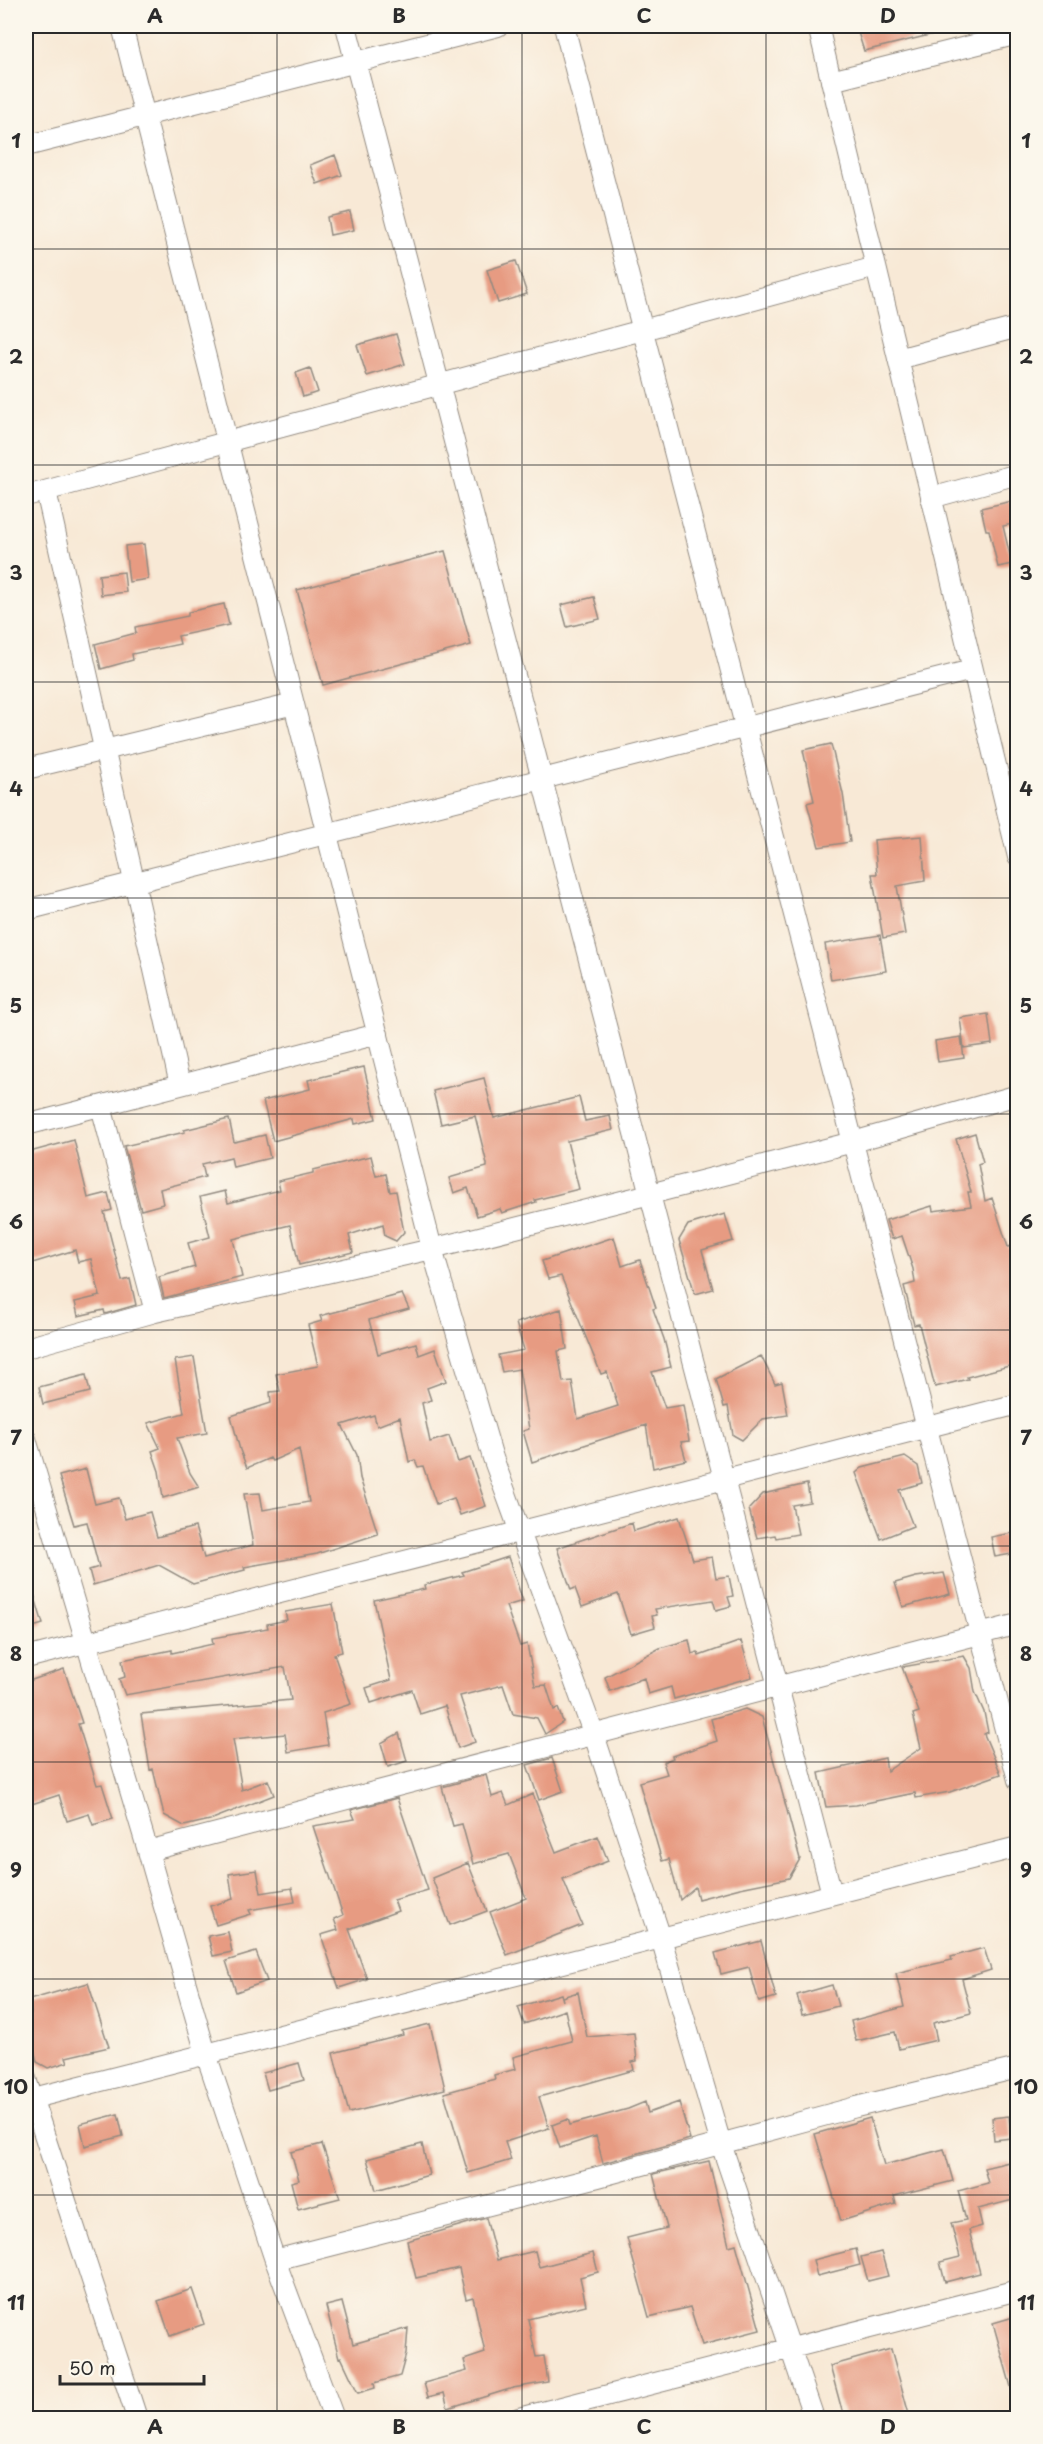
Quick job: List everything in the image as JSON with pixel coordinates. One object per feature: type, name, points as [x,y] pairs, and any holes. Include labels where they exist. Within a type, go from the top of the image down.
[{"type":"street","points":[[122,26],[432,1249],[493,1458],[594,1735],[661,1938],[721,2144],[814,2418]]},
{"type":"street","points":[[346,26],[832,1894]]},
{"type":"street","points":[[26,146],[498,26]]},
{"type":"street","points":[[564,26],[1017,1780]]},
{"type":"street","points":[[818,26],[1017,858]]},
{"type":"street","points":[[831,81],[1017,34]]},
{"type":"street","points":[[26,496],[876,267]]},
{"type":"street","points":[[898,359],[1017,327]]},
{"type":"street","points":[[931,498],[1017,474]]},
{"type":"street","points":[[46,491],[180,1085]]},
{"type":"street","points":[[26,910],[972,670]]},
{"type":"street","points":[[26,769],[294,704]]},
{"type":"street","points":[[26,1125],[378,1034]]},
{"type":"street","points":[[26,1348],[155,1312],[432,1249],[650,1194],[853,1142],[1017,1095]]},
{"type":"street","points":[[102,1106],[155,1312]]},
{"type":"street","points":[[26,1658],[1017,1404]]},
{"type":"street","points":[[26,1439],[206,2054],[274,2260],[334,2418]]},
{"type":"street","points":[[148,1851],[1017,1624]]},
{"type":"street","points":[[29,2099],[1017,1847]]},
{"type":"street","points":[[274,2260],[856,2107],[1017,2068]]},
{"type":"street","points":[[26,2079],[29,2099],[137,2418]]},
{"type":"street","points":[[519,2418],[1017,2290]]},
{"type":"building","points":[[856,26],[941,26],[942,32],[864,51]]},
{"type":"building","points":[[335,155],[342,175],[317,184],[310,165]]},
{"type":"building","points":[[350,212],[354,230],[330,235],[327,217]]},
{"type":"building","points":[[516,261],[527,294],[498,303],[487,270]]},
{"type":"building","points":[[396,334],[405,364],[367,376],[357,345]]},
{"type":"building","points":[[310,368],[318,392],[303,397],[296,373]]},
{"type":"building","points":[[1017,500],[1017,523],[1003,526],[1012,564],[998,567],[981,508]]},
{"type":"building","points":[[144,544],[148,579],[129,582],[125,546]]},
{"type":"building","points":[[445,551],[471,645],[323,685],[297,590]]},
{"type":"building","points":[[124,572],[126,592],[101,595],[99,575]]},
{"type":"building","points":[[594,597],[600,619],[567,627],[561,605]]},
{"type":"building","points":[[224,604],[229,625],[178,636],[180,644],[132,654],[133,660],[101,669],[95,644],[136,633],[135,627],[188,616],[188,612]]},
{"type":"building","points":[[831,744],[843,794],[850,842],[819,847],[807,803],[814,801],[803,750]]},
{"type":"building","points":[[922,836],[925,881],[897,886],[905,934],[883,938],[872,874],[877,874],[874,840]]},
{"type":"building","points":[[880,935],[886,971],[831,980],[825,944]]},
{"type":"building","points":[[988,1014],[992,1044],[964,1048],[960,1018]]},
{"type":"building","points":[[961,1037],[964,1058],[938,1062],[935,1041]]},
{"type":"building","points":[[364,1067],[376,1119],[355,1124],[354,1119],[273,1141],[263,1101],[310,1089],[308,1080]]},
{"type":"building","points":[[484,1078],[494,1118],[579,1097],[585,1121],[610,1116],[613,1130],[567,1141],[579,1189],[535,1200],[536,1202],[502,1213],[500,1209],[477,1216],[468,1188],[454,1193],[449,1178],[487,1167],[487,1164],[475,1116],[441,1124],[433,1091]]},
{"type":"building","points":[[229,1119],[234,1142],[265,1135],[270,1158],[233,1167],[231,1157],[202,1164],[205,1177],[160,1189],[163,1204],[141,1210],[124,1146]]},
{"type":"building","points":[[975,1133],[983,1162],[978,1164],[985,1201],[992,1198],[1008,1247],[1012,1246],[1017,1264],[1017,1364],[935,1387],[919,1324],[914,1325],[904,1286],[915,1283],[913,1269],[902,1236],[892,1239],[886,1220],[932,1206],[933,1211],[971,1206],[968,1192],[971,1192],[956,1139]]},
{"type":"building","points":[[74,1140],[88,1198],[108,1193],[112,1210],[104,1212],[122,1281],[130,1279],[136,1305],[105,1314],[104,1310],[78,1316],[75,1302],[100,1296],[91,1259],[78,1262],[75,1250],[26,1265],[26,1153]]},
{"type":"building","points":[[371,1156],[376,1176],[386,1174],[390,1192],[396,1191],[404,1232],[396,1241],[385,1236],[383,1224],[349,1235],[353,1252],[299,1265],[290,1225],[233,1239],[242,1277],[164,1298],[159,1277],[195,1267],[188,1243],[210,1237],[200,1197],[225,1191],[228,1203],[280,1190],[278,1181]]},
{"type":"building","points":[[725,1214],[733,1241],[702,1250],[713,1289],[695,1294],[679,1240],[688,1225]]},
{"type":"building","points":[[614,1237],[622,1266],[640,1260],[656,1308],[653,1309],[671,1367],[652,1372],[665,1408],[683,1405],[689,1441],[681,1442],[686,1460],[653,1468],[646,1425],[532,1462],[523,1431],[529,1429],[519,1369],[502,1372],[498,1355],[524,1350],[516,1323],[561,1309],[567,1349],[558,1351],[563,1382],[572,1381],[578,1419],[618,1406],[607,1372],[601,1374],[561,1276],[548,1279],[542,1261]]},
{"type":"building","points":[[402,1294],[409,1309],[369,1320],[378,1354],[416,1343],[419,1355],[435,1349],[446,1381],[427,1388],[431,1400],[422,1403],[430,1442],[449,1436],[458,1462],[470,1458],[486,1506],[460,1515],[454,1498],[436,1504],[423,1466],[418,1467],[415,1460],[409,1462],[400,1417],[377,1426],[374,1415],[342,1425],[357,1455],[360,1478],[378,1534],[317,1554],[244,1567],[245,1570],[193,1584],[159,1565],[93,1585],[89,1570],[99,1567],[87,1522],[74,1525],[59,1476],[86,1469],[95,1504],[119,1498],[125,1519],[150,1512],[157,1537],[195,1527],[204,1558],[253,1545],[244,1494],[260,1493],[263,1510],[309,1502],[299,1449],[272,1461],[270,1458],[247,1468],[231,1416],[271,1403],[270,1392],[280,1391],[276,1374],[318,1366],[308,1325],[322,1321],[320,1316]]},
{"type":"building","points":[[761,1356],[775,1384],[782,1382],[788,1415],[763,1419],[742,1440],[733,1435],[728,1406],[724,1407],[716,1379]]},
{"type":"building","points":[[194,1357],[207,1433],[177,1438],[190,1473],[199,1487],[163,1498],[159,1471],[152,1451],[160,1448],[148,1423],[184,1413],[175,1360]]},
{"type":"building","points":[[86,1375],[90,1392],[43,1404],[39,1387]]},
{"type":"building","points":[[905,1457],[918,1466],[922,1483],[899,1490],[913,1526],[881,1539],[856,1473],[862,1468]]},
{"type":"building","points":[[807,1484],[810,1502],[792,1505],[798,1534],[776,1538],[775,1535],[757,1538],[749,1509],[763,1494]]},
{"type":"building","points":[[679,1517],[693,1560],[712,1557],[716,1578],[729,1576],[733,1596],[728,1597],[731,1606],[716,1610],[713,1600],[655,1609],[657,1615],[652,1616],[655,1627],[631,1634],[618,1594],[582,1607],[575,1588],[571,1590],[557,1548],[632,1523],[634,1531]]},
{"type":"building","points":[[1017,1532],[1017,1553],[995,1557],[991,1537]]},
{"type":"building","points":[[508,1557],[523,1601],[506,1606],[520,1646],[527,1644],[535,1686],[546,1685],[554,1710],[558,1708],[563,1722],[545,1734],[537,1718],[513,1714],[503,1685],[460,1696],[475,1742],[458,1748],[445,1706],[420,1714],[412,1690],[371,1703],[366,1688],[391,1680],[374,1600],[425,1589],[424,1585],[464,1575],[462,1572]]},
{"type":"building","points":[[944,1573],[950,1594],[903,1607],[895,1583]]},
{"type":"building","points":[[26,1578],[29,1578],[43,1624],[26,1629]]},
{"type":"building","points":[[333,1604],[342,1652],[334,1654],[351,1704],[323,1713],[328,1745],[288,1752],[285,1734],[233,1739],[242,1790],[268,1780],[274,1795],[210,1820],[184,1826],[164,1815],[153,1769],[150,1770],[141,1714],[291,1700],[285,1667],[125,1695],[119,1679],[125,1677],[122,1660],[213,1644],[212,1638],[268,1628],[267,1624],[287,1620],[285,1612]]},
{"type":"building","points":[[689,1640],[692,1654],[698,1652],[699,1656],[741,1641],[752,1677],[674,1699],[671,1687],[648,1694],[644,1678],[610,1691],[605,1677],[660,1648]]},
{"type":"building","points":[[964,1656],[971,1668],[975,1692],[984,1712],[988,1732],[984,1734],[1001,1774],[950,1792],[916,1798],[915,1793],[856,1805],[826,1807],[819,1773],[885,1758],[887,1771],[921,1748],[913,1714],[919,1712],[902,1667]]},
{"type":"building","points":[[64,1669],[82,1723],[78,1724],[97,1785],[102,1784],[113,1819],[93,1825],[89,1814],[67,1821],[59,1795],[26,1806],[26,1682]]},
{"type":"building","points":[[745,1709],[762,1717],[800,1859],[789,1878],[698,1899],[695,1887],[680,1900],[669,1859],[662,1861],[639,1782],[667,1774],[663,1762],[673,1758],[672,1756],[717,1741],[711,1719]]},
{"type":"building","points":[[399,1733],[407,1761],[388,1767],[381,1743]]},
{"type":"building","points":[[552,1758],[563,1791],[539,1800],[527,1765]]},
{"type":"building","points":[[486,1775],[492,1797],[503,1793],[508,1805],[533,1794],[556,1852],[598,1836],[608,1861],[563,1879],[582,1925],[507,1955],[490,1912],[526,1898],[509,1854],[473,1864],[462,1824],[453,1826],[442,1787]]},
{"type":"building","points":[[397,1798],[428,1890],[394,1900],[398,1911],[349,1929],[367,1979],[339,1988],[321,1935],[338,1930],[334,1919],[343,1915],[313,1826],[355,1819],[351,1810]]},
{"type":"building","points":[[468,1863],[487,1911],[450,1925],[432,1878]]},
{"type":"building","points":[[257,1870],[261,1893],[292,1888],[295,1902],[249,1910],[251,1914],[216,1925],[210,1906],[233,1899],[229,1874]]},
{"type":"building","points":[[228,1932],[232,1952],[213,1956],[208,1936]]},
{"type":"building","points":[[761,1941],[776,1997],[759,2002],[749,1967],[721,1974],[715,1953]]},
{"type":"building","points":[[984,1948],[991,1970],[962,1979],[971,2013],[933,2023],[937,2040],[899,2049],[895,2032],[856,2041],[851,2021],[904,2007],[896,1973],[952,1960],[951,1957]]},
{"type":"building","points":[[256,1952],[267,1981],[236,1992],[226,1961]]},
{"type":"building","points":[[88,1983],[109,2047],[66,2057],[68,2062],[48,2068],[37,2062],[30,2033],[26,2034],[26,2014],[31,2013],[29,2000]]},
{"type":"building","points":[[832,1985],[838,2006],[802,2015],[797,1995]]},
{"type":"building","points":[[578,1992],[587,2037],[634,2033],[637,2061],[632,2062],[634,2070],[539,2097],[549,2128],[505,2142],[511,2160],[468,2173],[444,2093],[495,2079],[494,2075],[516,2069],[513,2057],[572,2041],[565,2010],[524,2024],[518,2007],[561,1994],[563,2001],[562,1997]]},
{"type":"building","points":[[430,2024],[445,2089],[349,2113],[333,2053],[403,2035],[402,2031]]},
{"type":"building","points":[[299,2063],[304,2080],[268,2090],[263,2073]]},
{"type":"building","points":[[645,2102],[648,2113],[679,2102],[690,2139],[603,2163],[596,2136],[560,2148],[552,2125],[568,2119],[570,2125]]},
{"type":"building","points":[[118,2114],[123,2136],[85,2146],[80,2124]]},
{"type":"building","points":[[1009,2116],[1011,2138],[994,2140],[992,2118]]},
{"type":"building","points":[[870,2118],[884,2165],[944,2149],[953,2181],[894,2196],[896,2204],[841,2221],[815,2134]]},
{"type":"building","points":[[322,2144],[340,2198],[298,2209],[291,2182],[299,2180],[291,2152]]},
{"type":"building","points":[[422,2144],[429,2175],[376,2190],[367,2159]]},
{"type":"building","points":[[709,2161],[729,2246],[736,2244],[760,2330],[702,2345],[690,2307],[649,2317],[627,2238],[667,2228],[653,2174]]},
{"type":"building","points":[[1009,2162],[1013,2177],[1017,2175],[1017,2199],[978,2209],[982,2226],[969,2230],[980,2273],[945,2282],[940,2262],[960,2257],[951,2223],[966,2220],[958,2191],[988,2183],[984,2168]]},
{"type":"building","points":[[486,2218],[497,2260],[535,2251],[539,2267],[593,2253],[598,2272],[580,2277],[586,2305],[528,2319],[536,2357],[544,2356],[548,2382],[513,2388],[448,2408],[444,2393],[428,2397],[424,2383],[467,2371],[464,2360],[485,2353],[473,2297],[466,2299],[459,2268],[416,2278],[407,2241]]},
{"type":"building","points":[[856,2249],[860,2265],[817,2276],[813,2260]]},
{"type":"building","points":[[881,2252],[888,2276],[868,2281],[861,2257]]},
{"type":"building","points":[[192,2289],[204,2324],[170,2336],[158,2301]]},
{"type":"building","points":[[342,2302],[353,2344],[408,2328],[406,2354],[400,2376],[374,2383],[375,2388],[358,2393],[341,2357],[339,2358],[326,2306]]},
{"type":"building","points":[[1017,2316],[1017,2393],[1013,2394],[993,2323]]},
{"type":"building","points":[[891,2349],[910,2418],[844,2418],[830,2366]]}]
